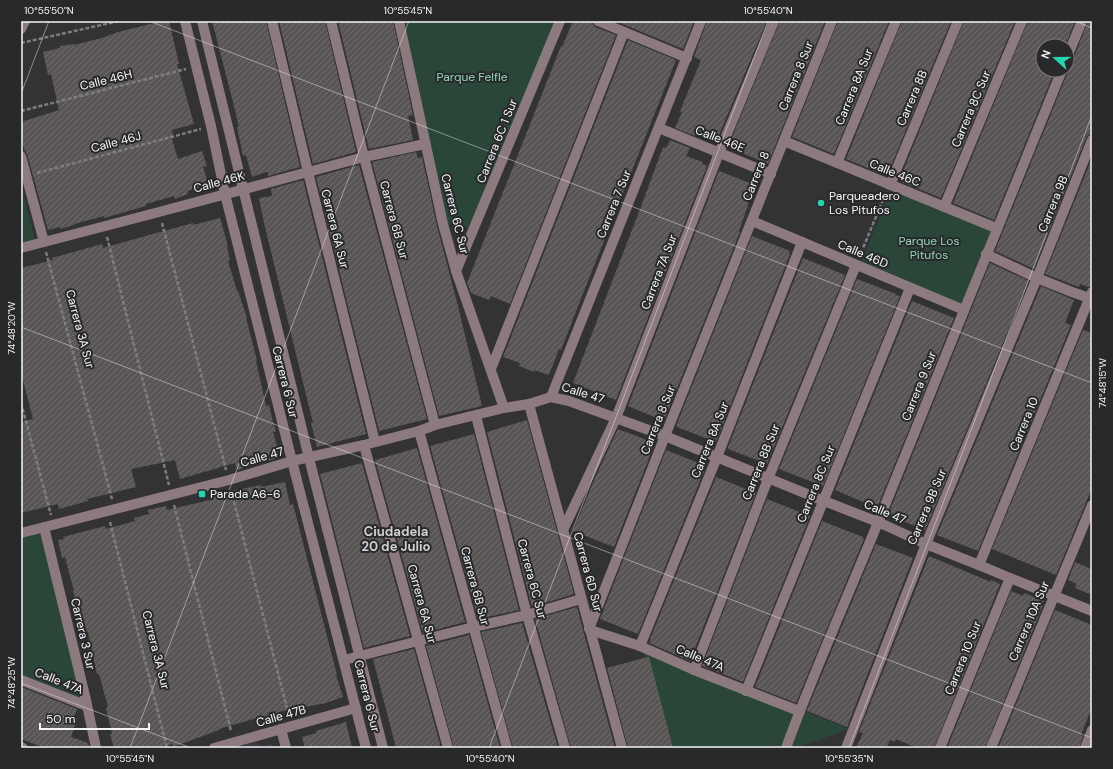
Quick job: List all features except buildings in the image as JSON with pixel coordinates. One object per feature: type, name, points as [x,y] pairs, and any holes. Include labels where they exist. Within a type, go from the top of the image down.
[{"type":"street","points":[[21,29],[25,21]]},
{"type":"street","name":"Carrera 6 Sur","points":[[185,21],[211,126],[225,194],[366,748]]},
{"type":"street","name":"Carrera 6 Sur","points":[[202,21],[309,458],[383,748]]},
{"type":"street","name":"Carrera 6A Sur","points":[[272,21],[375,442]]},
{"type":"street","name":"Carrera 6B Sur","points":[[331,21],[364,157],[435,425]]},
{"type":"street","name":"Carrera 6C Sur","points":[[399,21],[443,224],[456,270],[504,408]]},
{"type":"street","name":"Carrera 6C 1 Sur","points":[[456,270],[560,21]]},
{"type":"street","points":[[598,21],[687,58]]},
{"type":"street","name":"Carrera 7 Sur","points":[[551,397],[701,21]]},
{"type":"street","name":"Carrera 7A Sur","points":[[563,530],[616,418],[719,153],[774,21]]},
{"type":"street","name":"Carrera 8 Sur","points":[[784,141],[832,21]]},
{"type":"street","name":"Carrera 8A Sur","points":[[837,163],[896,21]]},
{"type":"street","name":"Carrera 8B","points":[[890,184],[958,21]]},
{"type":"street","name":"Carrera 8C Sur","points":[[944,207],[1022,21]]},
{"type":"street","points":[[1075,38],[1082,21]]},
{"type":"street","points":[[491,369],[624,32]]},
{"type":"street","name":"Carrera 9 Sur","points":[[786,748],[799,712],[1059,78]]},
{"type":"street","name":"Calle 46E","points":[[659,128],[771,174]]},
{"type":"street","name":"Carrera 9B","points":[[1037,278],[1092,140]]},
{"type":"street","name":"Calle 46C","points":[[784,141],[996,228]]},
{"type":"street","name":"Carrera 8","points":[[752,221],[784,141]]},
{"type":"street","name":"Calle 46K","points":[[21,248],[364,157],[425,144]]},
{"type":"street","points":[[21,156],[44,242]]},
{"type":"street","name":"Carrera 8 Sur","points":[[590,629],[665,436],[752,221]]},
{"type":"street","name":"Calle 46D","points":[[752,221],[964,310]]},
{"type":"street","name":"Carrera 8A Sur","points":[[640,646],[802,242]]},
{"type":"street","points":[[986,254],[1037,278],[1091,296]]},
{"type":"street","name":"Carrera 8B Sur","points":[[694,670],[768,479],[856,265]]},
{"type":"street","name":"Carrera 9B Sur","points":[[846,748],[926,544],[1037,278]]},
{"type":"street","name":"Carrera 8C Sur","points":[[746,691],[910,288]]},
{"type":"street","name":"Carrera 10","points":[[979,565],[1091,296]]},
{"type":"street","name":"Calle 47","points":[[21,533],[229,480],[292,462],[419,431],[435,425],[504,408],[529,404],[551,397],[569,401],[665,436],[1092,611]]},
{"type":"street","name":"Carrera 6D Sur","points":[[529,404],[622,748]]},
{"type":"street","name":"Carrera 6C Sur","points":[[476,416],[528,615],[565,748]]},
{"type":"street","name":"Carrera 6B Sur","points":[[419,431],[507,748]]},
{"type":"street","name":"Carrera 6A Sur","points":[[364,444],[448,748]]},
{"type":"street","name":"Carrera 10A Sur","points":[[991,748],[1092,505]]},
{"type":"street","name":"Carrera 3 Sur","points":[[49,526],[96,748]]},
{"type":"street","name":"Carrera 10 Sur","points":[[940,748],[1010,578]]},
{"type":"street","points":[[344,660],[473,627],[528,615],[581,599]]},
{"type":"street","name":"Calle 47A","points":[[590,629],[640,646],[694,670],[799,712]]},
{"type":"street","name":"Calle 47A","points":[[21,680],[87,706]]},
{"type":"street","name":"Calle 47B","points":[[214,748],[356,708]]},
{"type":"street","points":[[281,729],[286,748]]},
{"type":"street","points":[[1084,748],[1092,730]]},
{"type":"path","points":[[21,43],[119,21]]},
{"type":"path","name":"Calle 46H","points":[[21,111],[196,66]]},
{"type":"path","name":"Calle 46J","points":[[26,176],[211,126]]},
{"type":"path","points":[[856,265],[890,184]]},
{"type":"path","name":"Carrera 3A Sur","points":[[44,242],[111,510],[167,748]]},
{"type":"path","points":[[21,403],[49,526]]},
{"type":"shaded area","points":[[248,742],[256,742],[262,747],[272,744],[273,748],[243,748]]},
{"type":"green space","name":"Parque Felfle","points":[[402,21],[556,21],[472,229],[446,224]]},
{"type":"green space","points":[[21,184],[35,240],[21,243]]},
{"type":"green space","name":"Parque Los Pitufos","points":[[891,189],[991,230],[961,305],[861,263]]},
{"type":"green space","points":[[42,532],[84,705],[21,680],[21,537]]},
{"type":"green space","points":[[641,647],[849,729],[792,748],[673,748]]},
{"type":"place","name":"Parqueadero Los Pitufos","points":[[821,203]]},
{"type":"place","name":"Parada A6-6","points":[[202,494]]},
{"type":"district","name":"Ciudadela 20 de Julio","points":[[396,538]]}]
